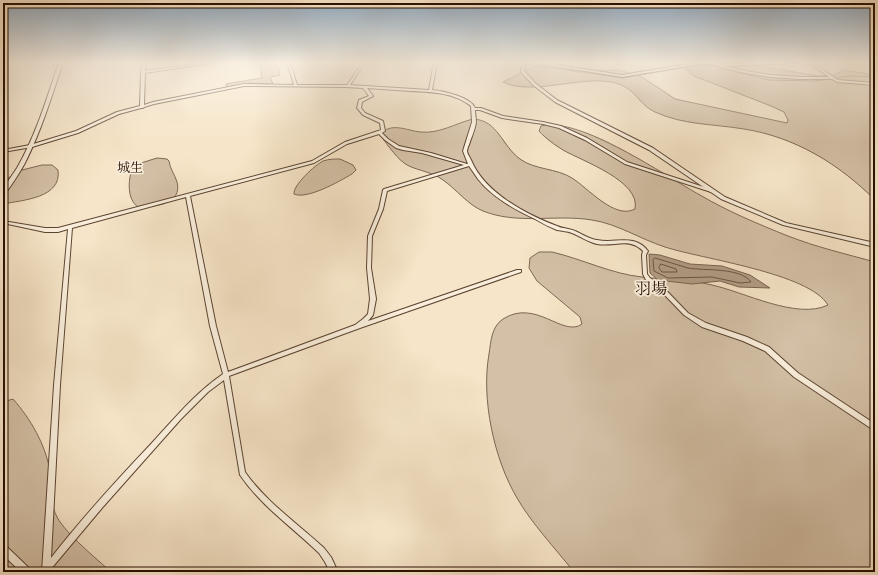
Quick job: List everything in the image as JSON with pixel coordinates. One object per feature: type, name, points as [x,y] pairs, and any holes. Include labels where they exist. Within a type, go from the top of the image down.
[{"type":"street","points":[[3,193],[16,175],[31,146],[51,89]]},
{"type":"street","points":[[142,107],[143,89]]},
{"type":"street","points":[[3,151],[31,146],[77,132],[114,114],[226,89]]},
{"type":"street","points":[[3,222],[50,231],[306,165],[322,158],[346,143],[380,133],[384,130],[382,122],[364,114],[359,108],[360,101],[370,96],[365,89]]},
{"type":"street","points":[[394,89],[446,93],[470,103],[474,109],[474,122],[466,147],[466,154],[480,180],[494,193],[558,229],[571,231],[591,240],[604,243],[625,241],[640,245],[646,251],[644,255],[644,274],[648,279],[659,286],[686,314],[704,325],[745,339],[767,349],[796,376],[875,428]]},
{"type":"street","points":[[540,89],[556,101],[651,149],[729,201],[785,224],[875,245]]},
{"type":"street","points":[[474,109],[480,109],[502,117],[560,127],[586,139],[626,163],[712,191]]},
{"type":"street","points":[[380,133],[388,142],[400,148],[428,153],[453,162],[471,164]]},
{"type":"street","points":[[357,327],[366,321],[373,308],[368,246],[371,230],[381,209],[386,190],[471,164]]},
{"type":"street","points":[[188,196],[213,326],[226,375],[242,473],[251,487],[306,537],[320,547],[334,572]]},
{"type":"street","points":[[47,570],[57,385],[70,227]]},
{"type":"street","points":[[47,570],[73,535],[182,414],[205,391],[226,375],[519,270]]},
{"type":"street","points":[[3,549],[27,572]]},
{"type":"shaded area","points":[[627,89],[660,89],[675,99],[787,123],[788,120],[784,112],[727,89],[875,89],[875,200],[847,175],[815,154],[798,145],[763,133],[744,129],[688,122],[666,116],[649,108]]},
{"type":"shaded area","points":[[473,119],[481,120],[488,124],[499,134],[514,154],[526,163],[559,172],[572,178],[610,207],[627,211],[635,209],[634,199],[629,190],[620,181],[608,173],[553,144],[539,131],[541,126],[558,125],[599,138],[645,162],[710,201],[743,217],[799,240],[875,262],[875,572],[574,572],[537,527],[517,498],[502,465],[496,447],[488,409],[487,372],[489,354],[492,335],[499,322],[515,314],[527,313],[537,315],[566,326],[575,327],[582,324],[580,317],[537,281],[529,268],[530,258],[539,252],[552,252],[620,273],[642,277],[703,283],[725,288],[786,307],[815,309],[828,305],[817,294],[800,284],[753,268],[665,247],[602,222],[578,218],[510,217],[483,211],[472,205],[439,177],[405,164],[393,152],[380,135],[389,128],[428,132],[447,128]]},
{"type":"shaded area","points":[[157,158],[167,159],[169,161],[170,167],[177,182],[178,190],[176,196],[159,205],[138,207],[134,204],[129,190],[132,169],[141,163]]},
{"type":"shaded area","points":[[329,159],[340,159],[353,165],[356,170],[340,181],[323,189],[307,194],[294,194],[297,186],[315,167],[323,161]]},
{"type":"shaded area","points":[[42,165],[52,165],[58,170],[58,179],[54,187],[40,196],[3,204],[3,181],[22,170]]},
{"type":"shaded area","points":[[13,399],[31,423],[45,452],[50,472],[53,507],[57,517],[75,539],[111,572],[3,572],[3,402]]},
{"type":"water","points":[[649,254],[660,255],[690,264],[722,266],[750,275],[770,288],[739,287],[720,281],[692,284],[658,280],[650,273]]},
{"type":"district","name":"城生","points":[[130,169]]},
{"type":"district","name":"羽場","points":[[651,290]]}]
